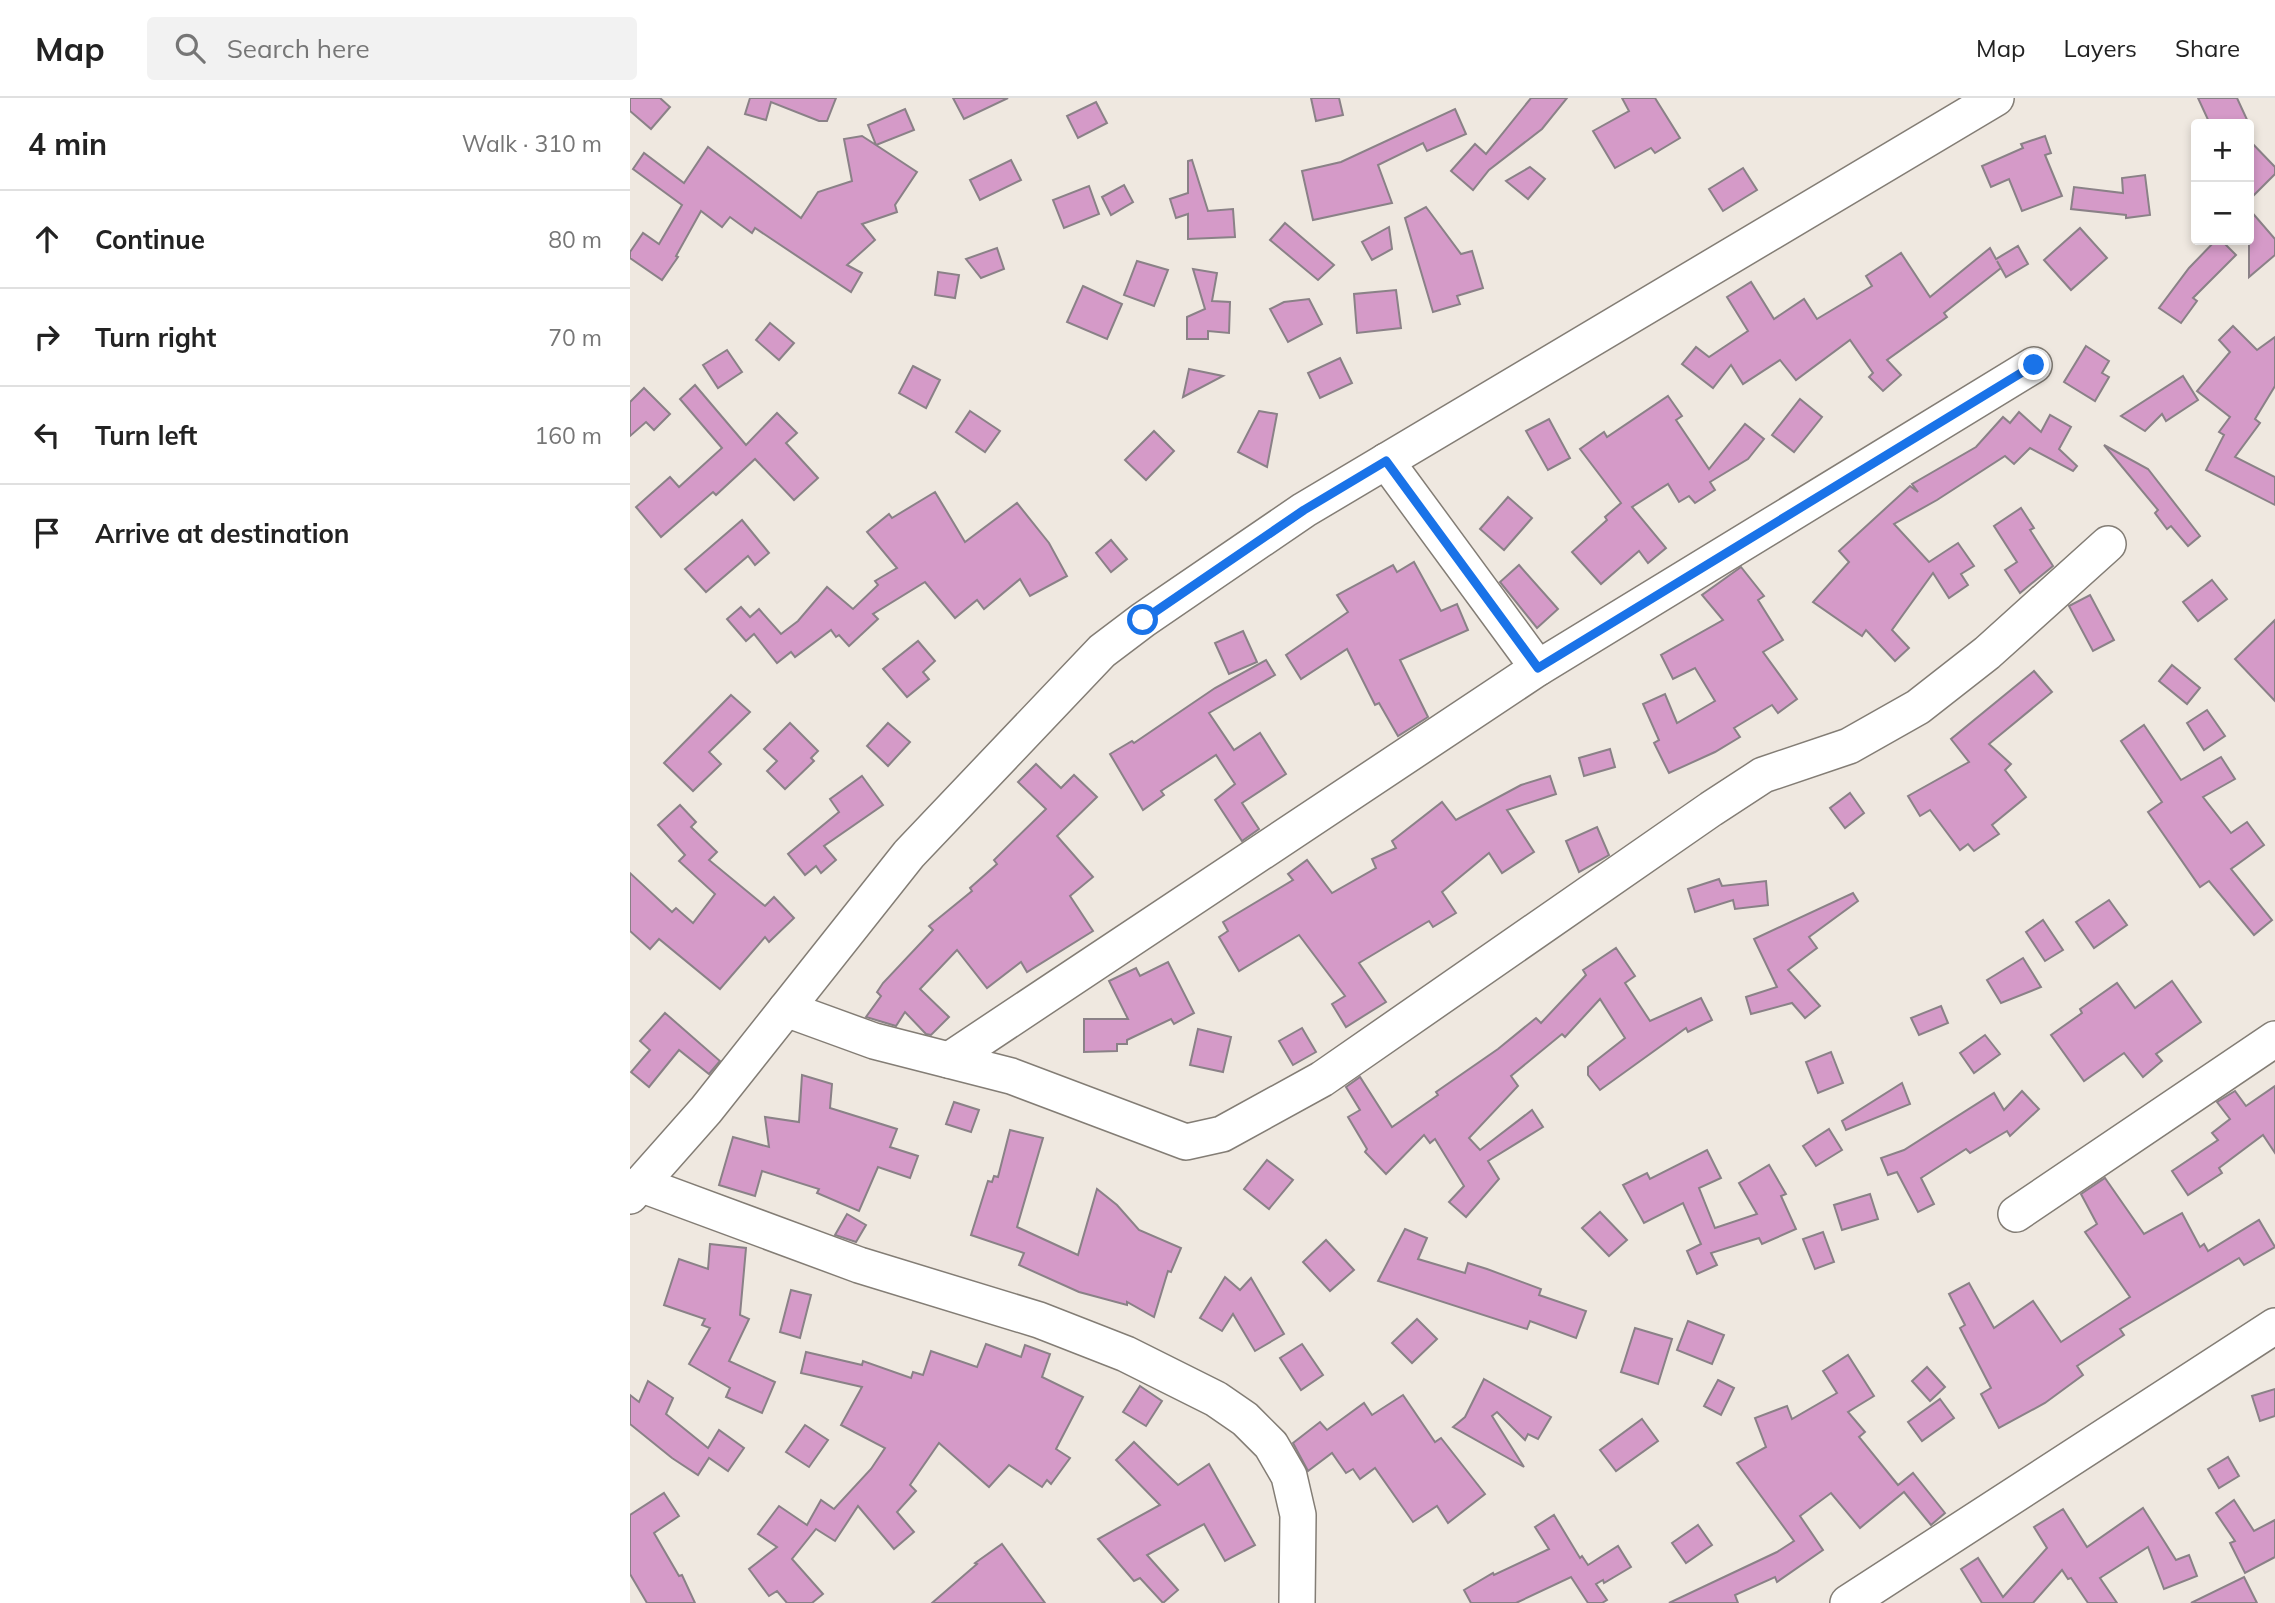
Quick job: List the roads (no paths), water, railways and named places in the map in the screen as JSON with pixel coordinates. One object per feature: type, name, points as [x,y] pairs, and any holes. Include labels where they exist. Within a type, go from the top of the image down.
[{"type":"street","points":[[1297,1603],[1298,1515],[1289,1476],[1271,1445],[1245,1419],[1216,1399],[1126,1354],[1038,1320],[859,1265],[635,1190],[706,1110],[909,854],[1102,651],[1304,510],[1996,98]]},
{"type":"street","points":[[949,1060],[1538,668],[2034,365]]},
{"type":"street","points":[[1386,461],[1538,668]]},
{"type":"street","points":[[786,1009],[874,1041],[1011,1076],[1186,1142],[1222,1134],[1322,1079],[1763,775],[1849,746],[1918,707],[1987,653],[2108,544]]},
{"type":"street","points":[[2016,1214],[2275,1039]]},
{"type":"street","points":[[1848,1603],[2275,1326]]}]
